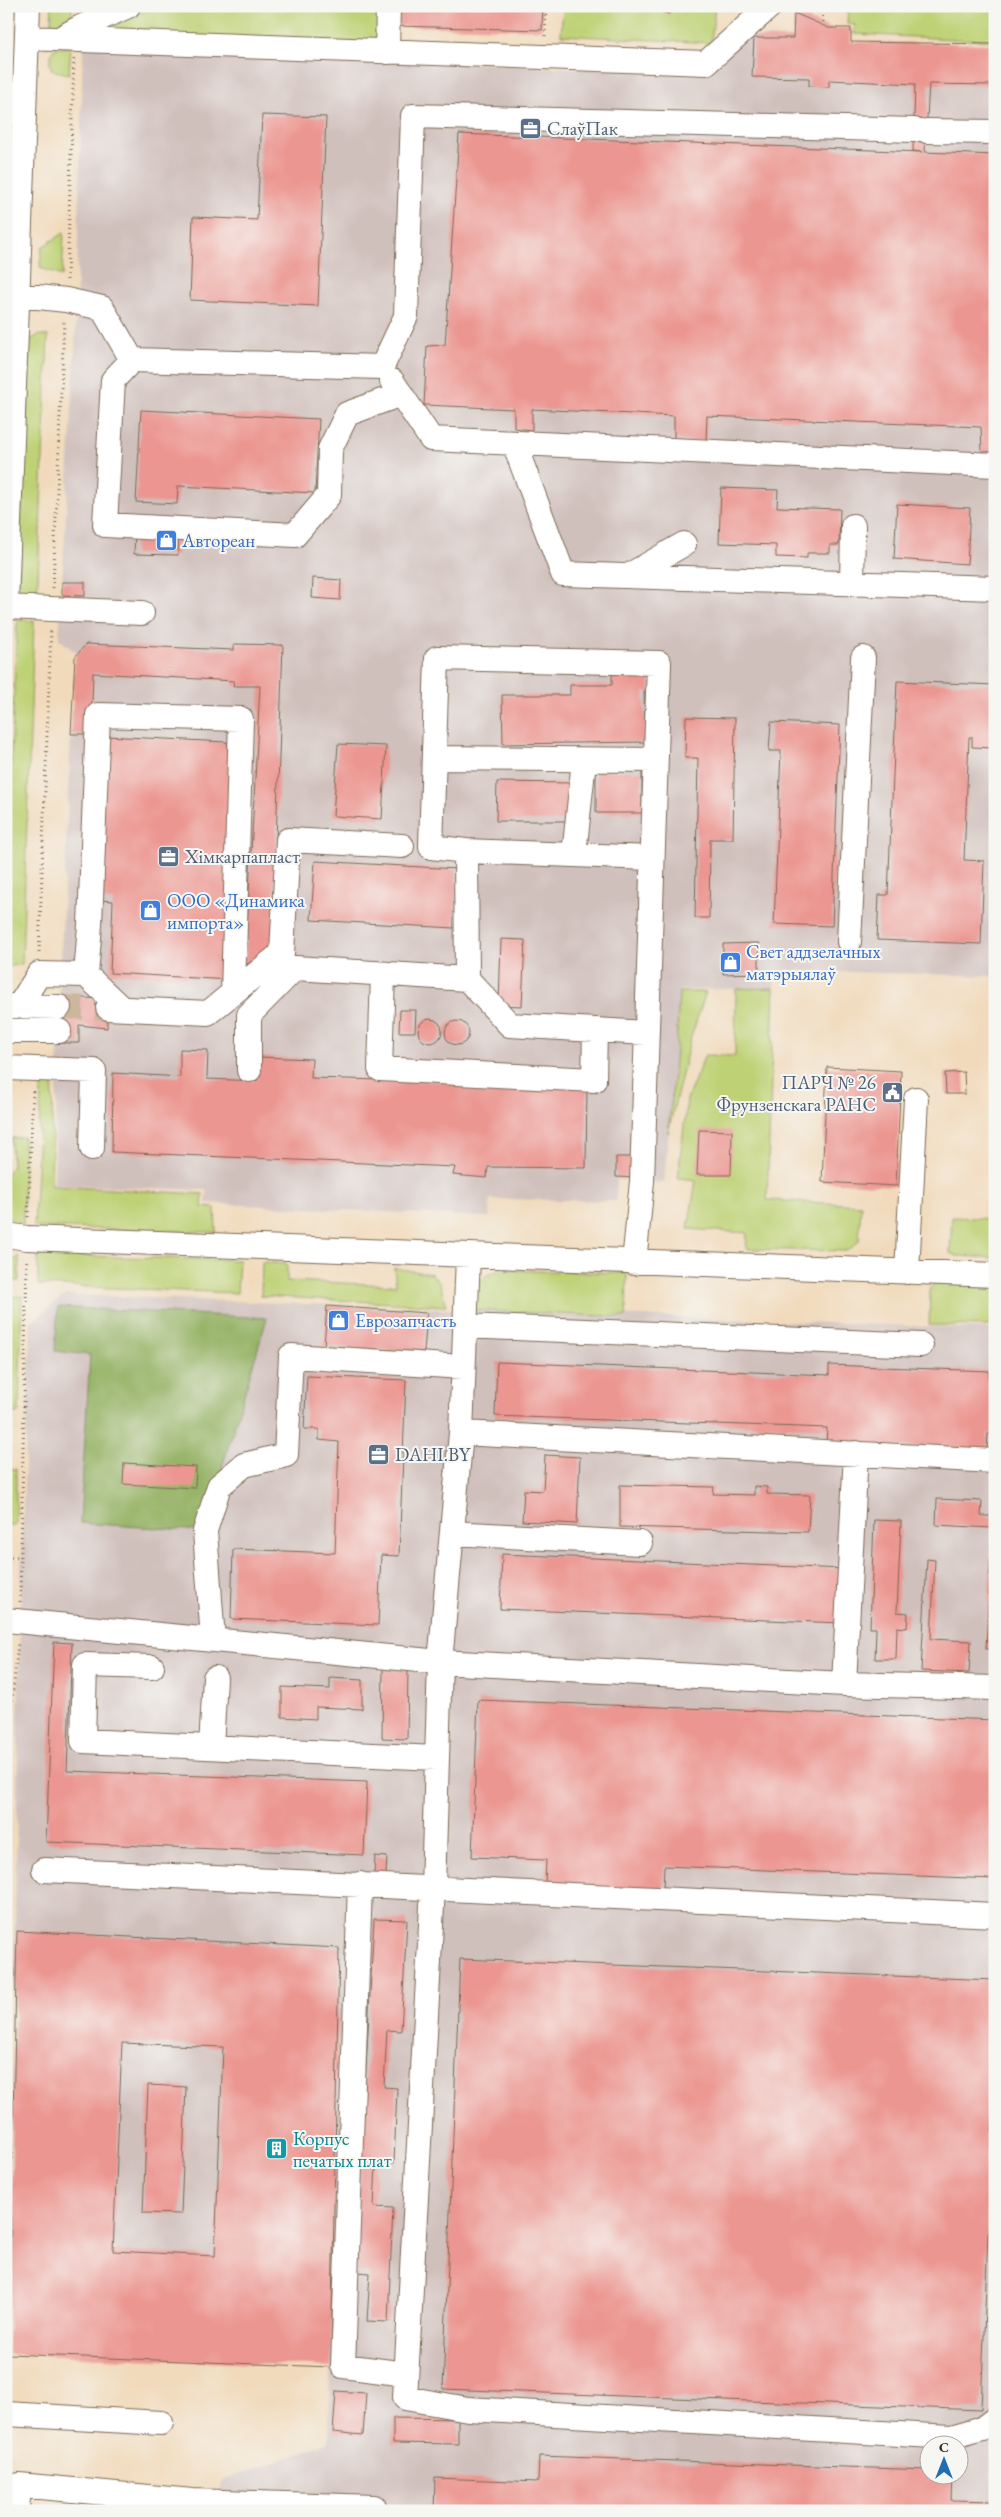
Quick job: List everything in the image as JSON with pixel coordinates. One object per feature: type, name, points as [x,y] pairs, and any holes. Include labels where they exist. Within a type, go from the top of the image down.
[{"type":"street","points":[[28,6],[19,295],[10,401],[6,606],[142,613]]},
{"type":"street","points":[[67,40],[81,27],[128,6]]},
{"type":"street","points":[[387,44],[388,6]]},
{"type":"street","points":[[387,44],[706,63],[770,6]]},
{"type":"street","points":[[27,38],[387,44],[538,44]]},
{"type":"street","points":[[382,367],[406,316],[413,116],[995,132]]},
{"type":"street","points":[[19,295],[66,300],[102,308],[132,360]]},
{"type":"street","points":[[382,367],[132,360],[113,380],[105,525],[295,535],[329,495],[330,449],[347,414],[401,394]]},
{"type":"street","points":[[382,367],[431,439],[995,465]]},
{"type":"street","points":[[514,443],[563,574],[995,588]]},
{"type":"street","points":[[852,584],[853,526]]},
{"type":"street","points":[[628,576],[684,544]]},
{"type":"street","points":[[634,1263],[641,1198],[659,663],[438,658],[431,847],[466,851],[651,858]]},
{"type":"street","points":[[849,942],[863,658]]},
{"type":"street","points":[[233,993],[241,718],[98,715],[90,925],[86,974],[114,1008],[208,1012],[233,993],[282,953],[288,840],[402,846]]},
{"type":"street","points":[[434,758],[655,760]]},
{"type":"street","points":[[574,855],[584,760]]},
{"type":"street","points":[[466,851],[467,980]]},
{"type":"street","points":[[249,1070],[249,1015],[295,968],[467,980],[510,1025],[646,1033]]},
{"type":"street","points":[[13,1006],[39,974],[86,974]]},
{"type":"street","points":[[383,974],[380,1069],[594,1080],[595,1030]]},
{"type":"street","points":[[13,1006],[59,1007]]},
{"type":"street","points":[[6,1031],[59,1031]]},
{"type":"street","points":[[6,1068],[94,1071],[92,1148]]},
{"type":"street","points":[[907,1272],[916,1099]]},
{"type":"street","points":[[17,1236],[634,1263],[995,1275]]},
{"type":"street","points":[[468,1256],[461,1433],[440,1662],[433,1888],[404,2398],[468,2409],[951,2437],[983,2428],[995,2418]]},
{"type":"street","points":[[465,1326],[921,1344]]},
{"type":"street","points":[[213,1640],[205,1531],[219,1486],[244,1466],[286,1455],[291,1356],[463,1368]]},
{"type":"street","points":[[461,1433],[995,1461]]},
{"type":"street","points":[[844,1684],[856,1453]]},
{"type":"street","points":[[452,1533],[640,1543]]},
{"type":"street","points":[[13,1620],[440,1662],[844,1684],[995,1688]]},
{"type":"street","points":[[152,1667],[85,1665],[83,1741],[436,1758]]},
{"type":"street","points":[[211,1747],[216,1678]]},
{"type":"street","points":[[44,1870],[995,1914]]},
{"type":"street","points":[[360,1884],[343,2366],[406,2374]]},
{"type":"street","points":[[6,2414],[161,2422]]},
{"type":"street","points":[[17,2511],[19,2485],[192,2500],[374,2507]]},
{"type":"path","points":[[538,44],[545,44],[546,6]]},
{"type":"path","points":[[822,6],[822,25]]},
{"type":"path","points":[[39,974],[62,342],[66,300],[67,40]]},
{"type":"path","points":[[6,1760],[13,1620],[21,1557],[17,1236],[34,1069]]},
{"type":"path","points":[[6,1556],[21,1557]]},
{"type":"shaded area","points":[[794,13],[829,28],[851,28],[851,42],[995,44],[995,976],[776,970],[774,988],[679,990],[676,1054],[664,1183],[617,1180],[616,1201],[490,1199],[489,1217],[206,1203],[207,1190],[54,1185],[60,975],[75,657],[78,654],[59,639],[75,354],[83,45],[702,74],[742,36],[793,38]]},
{"type":"shaded area","points":[[65,1295],[995,1329],[995,2511],[220,2511],[221,2481],[329,2442],[330,2367],[8,2354],[21,1557],[31,1322]]},
{"type":"green space","points":[[52,6],[72,6],[71,24],[50,36]]},
{"type":"green space","points":[[156,6],[382,6],[380,44],[93,35]]},
{"type":"green space","points":[[563,6],[715,6],[711,43],[561,35]]},
{"type":"green space","points":[[848,6],[995,6],[995,41],[854,34],[855,25],[847,24]]},
{"type":"green space","points":[[71,46],[69,74],[52,70],[50,59],[55,48]]},
{"type":"green space","points":[[64,233],[62,276],[40,268],[42,247]]},
{"type":"green space","points":[[39,335],[48,336],[37,604],[18,597],[29,347],[32,339]]},
{"type":"green space","points":[[19,620],[34,621],[22,964],[7,967],[6,867],[17,625]]},
{"type":"green space","points":[[774,988],[767,1200],[861,1205],[859,1241],[847,1251],[746,1249],[747,1233],[688,1229],[696,1180],[678,1178],[687,1099],[705,1055],[735,1056],[736,989]]},
{"type":"green space","points":[[679,992],[706,992],[690,1040],[668,1133],[676,1051]]},
{"type":"green space","points":[[42,1075],[53,1076],[51,1186],[203,1194],[202,1207],[215,1208],[216,1232],[34,1227]]},
{"type":"green space","points":[[24,1137],[23,1224],[14,1222],[6,1215],[6,1173],[12,1167],[11,1138]]},
{"type":"green space","points":[[952,1217],[995,1219],[995,1258],[957,1256],[950,1253]]},
{"type":"green space","points":[[38,1255],[239,1260],[237,1293],[38,1285]]},
{"type":"green space","points":[[19,1256],[19,1281],[6,1281],[6,1266]]},
{"type":"green space","points":[[262,1262],[287,1264],[287,1281],[396,1285],[394,1268],[432,1274],[440,1284],[446,1306],[261,1296]]},
{"type":"green space","points":[[500,1270],[627,1273],[626,1317],[473,1310],[479,1284],[486,1276]]},
{"type":"green space","points":[[936,1281],[995,1285],[995,1326],[929,1325],[930,1289]]},
{"type":"green space","points":[[22,1296],[19,1413],[6,1413],[6,1297]]},
{"type":"green space","points":[[58,1307],[267,1318],[203,1531],[80,1523],[90,1355],[55,1351]]},
{"type":"green space","points":[[6,1469],[16,1469],[16,1525],[6,1525]]},
{"type":"building","points":[[396,6],[543,6],[542,30],[396,26]]},
{"type":"building","points":[[642,6],[672,6],[669,14]]},
{"type":"building","points":[[794,13],[829,28],[851,28],[851,42],[995,44],[995,85],[929,84],[925,152],[995,155],[995,452],[982,452],[981,427],[707,416],[706,441],[674,440],[674,416],[532,409],[532,430],[514,428],[514,409],[424,405],[427,346],[445,345],[459,134],[922,152],[913,151],[915,84],[829,80],[829,87],[809,86],[809,78],[752,77],[754,38],[793,38]]},
{"type":"building","points":[[262,115],[326,117],[318,306],[190,300],[193,217],[257,220]]},
{"type":"building","points":[[141,410],[319,419],[315,493],[178,486],[177,504],[136,502]]},
{"type":"building","points":[[721,488],[778,490],[777,507],[840,509],[839,545],[830,545],[830,553],[807,553],[807,558],[776,557],[776,545],[719,543]]},
{"type":"building","points":[[897,504],[970,508],[967,564],[894,559]]},
{"type":"building","points":[[135,533],[179,535],[178,555],[134,554]]},
{"type":"building","points":[[313,578],[341,580],[340,600],[312,598]]},
{"type":"building","points":[[62,582],[85,582],[85,596],[62,595]]},
{"type":"building","points":[[86,644],[234,650],[234,644],[283,645],[272,952],[245,965],[260,686],[233,686],[234,681],[93,673],[91,734],[71,734],[75,657]]},
{"type":"building","points":[[650,668],[650,693],[644,691],[645,742],[503,744],[502,695],[570,695],[570,685],[612,685],[612,669]]},
{"type":"building","points":[[897,681],[995,685],[993,748],[972,747],[972,737],[969,737],[964,860],[984,861],[981,944],[877,940],[879,895],[888,895]]},
{"type":"building","points":[[686,717],[735,718],[733,839],[710,839],[709,918],[695,918],[698,758],[685,758]]},
{"type":"building","points":[[771,722],[840,725],[832,926],[774,924],[781,751],[769,751]]},
{"type":"building","points":[[105,736],[227,742],[239,800],[230,980],[110,973],[113,901],[101,900]]},
{"type":"building","points":[[338,744],[386,746],[382,819],[333,816]]},
{"type":"building","points":[[596,771],[642,771],[642,813],[596,813]]},
{"type":"building","points":[[497,782],[571,783],[571,821],[496,821]]},
{"type":"building","points":[[315,861],[457,869],[454,928],[311,920]]},
{"type":"building","points":[[501,939],[525,940],[522,1006],[499,1005]]},
{"type":"building","points":[[759,943],[759,973],[723,974],[723,944]]},
{"type":"building","points":[[59,997],[108,999],[107,1028],[79,1025],[79,1043],[59,1043]]},
{"type":"building","points":[[400,1010],[416,1010],[415,1032],[399,1032]]},
{"type":"building","points":[[430,1019],[435,1020],[441,1026],[441,1036],[435,1042],[430,1043],[425,1042],[419,1036],[418,1031],[419,1026],[425,1020]]},
{"type":"building","points":[[457,1021],[462,1022],[468,1028],[468,1038],[462,1044],[457,1045],[452,1044],[446,1038],[445,1033],[446,1028],[452,1022]]},
{"type":"building","points":[[180,1049],[208,1050],[207,1079],[257,1081],[258,1057],[312,1059],[311,1078],[587,1086],[586,1168],[488,1167],[487,1178],[453,1175],[455,1167],[112,1152],[113,1073],[180,1077]]},
{"type":"building","points":[[827,1067],[901,1071],[896,1186],[822,1182]]},
{"type":"building","points":[[964,1072],[965,1094],[946,1094],[945,1073]]},
{"type":"building","points":[[699,1130],[732,1131],[731,1175],[697,1175]]},
{"type":"building","points":[[616,1157],[639,1157],[639,1178],[616,1177]]},
{"type":"building","points":[[327,1306],[427,1313],[424,1352],[324,1346]]},
{"type":"building","points":[[497,1362],[829,1375],[829,1365],[989,1371],[989,1380],[995,1381],[995,1434],[988,1434],[987,1449],[826,1443],[827,1428],[495,1416]]},
{"type":"building","points":[[307,1376],[406,1380],[399,1556],[381,1555],[378,1625],[231,1619],[233,1549],[335,1553],[339,1442],[319,1440],[319,1429],[304,1429]]},
{"type":"building","points":[[545,1455],[580,1457],[577,1524],[522,1521],[524,1490],[543,1491]]},
{"type":"building","points":[[124,1463],[196,1467],[195,1488],[123,1484]]},
{"type":"building","points":[[620,1485],[714,1487],[713,1494],[754,1495],[754,1486],[767,1487],[767,1494],[810,1495],[808,1532],[620,1527]]},
{"type":"building","points":[[937,1499],[982,1501],[981,1516],[995,1516],[995,1649],[986,1649],[992,1528],[936,1525]]},
{"type":"building","points":[[874,1520],[901,1521],[897,1612],[908,1613],[907,1628],[897,1627],[896,1659],[875,1659],[876,1628],[870,1628]]},
{"type":"building","points":[[502,1554],[843,1569],[841,1623],[500,1609]]},
{"type":"building","points":[[927,1559],[935,1560],[931,1639],[971,1641],[969,1673],[921,1671]]},
{"type":"building","points":[[54,1642],[72,1643],[67,1771],[367,1782],[364,1855],[46,1842]]},
{"type":"building","points":[[383,1668],[408,1669],[407,1739],[382,1738]]},
{"type":"building","points":[[330,1678],[362,1680],[362,1709],[316,1707],[316,1719],[282,1717],[282,1687],[330,1689]]},
{"type":"building","points":[[478,1700],[995,1720],[995,1879],[664,1866],[663,1890],[545,1885],[546,1860],[472,1857]]},
{"type":"building","points":[[375,1856],[387,1857],[386,1875],[374,1875]]},
{"type":"building","points":[[374,1919],[407,1920],[401,2031],[387,2030],[384,2087],[397,2088],[394,2163],[376,2162],[374,2207],[393,2208],[388,2322],[367,2321],[370,2273],[355,2272]]},
{"type":"building","name":"Корпус печатых плат","points":[[17,1931],[339,1948],[331,2367],[8,2354]],"holes":[[[122,2043],[223,2047],[215,2256],[113,2251]]]},
{"type":"building","points":[[460,1959],[995,1980],[995,2057],[981,2410],[443,2389]]},
{"type":"building","points":[[148,2085],[186,2087],[181,2214],[143,2213]]},
{"type":"building","points":[[336,2391],[366,2393],[363,2435],[333,2432]]},
{"type":"building","points":[[393,2418],[458,2419],[458,2444],[393,2443]]},
{"type":"building","points":[[539,2456],[918,2470],[918,2484],[952,2484],[951,2500],[995,2501],[995,2511],[434,2511],[435,2478],[538,2482]]},
{"type":"tunnel","points":[[59,1007],[108,1008]]},
{"type":"place","name":"СлаўПак","points":[[531,128]]},
{"type":"place","name":"Автореан","points":[[166,540]]},
{"type":"place","name":"Хімкарпапласт","points":[[169,856]]},
{"type":"place","name":"ООО «Динамика импорта»","points":[[151,911]]},
{"type":"place","name":"Свет аддзелачных матэрыялаў","points":[[730,962]]},
{"type":"place","name":"ПАРЧ № 26 Фрунзенскага РАНС","points":[[892,1093]]},
{"type":"place","name":"Еврозапчасть","points":[[339,1320]]},
{"type":"place","name":"DAHI.BY","points":[[379,1454]]},
{"type":"place","name":"Корпус печатых плат","points":[[277,2149]]}]
